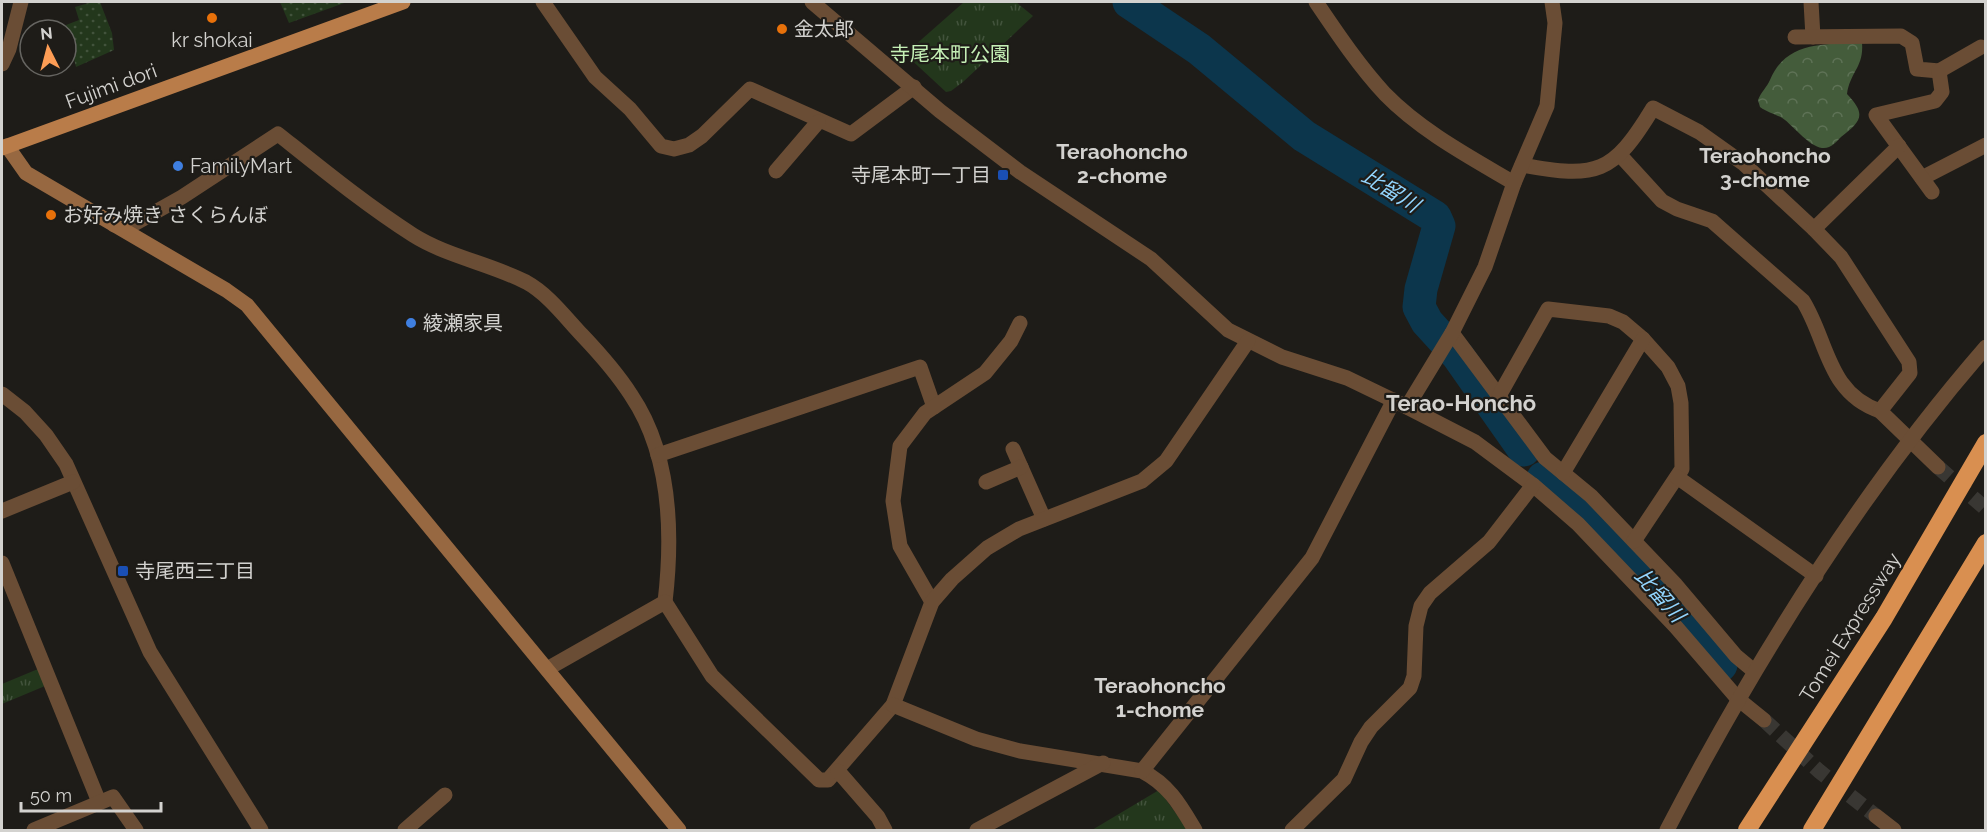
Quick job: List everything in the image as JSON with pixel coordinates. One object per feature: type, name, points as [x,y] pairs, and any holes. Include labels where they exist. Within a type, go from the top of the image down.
[{"type":"highway","name":"Tomei Expressway","points":[[1747,831],[1884,618],[1986,443]]},
{"type":"highway","points":[[1812,831],[1986,543]]},
{"type":"main road","name":"Fujimi dori","points":[[4,147],[403,2]]},
{"type":"street","points":[[2,64],[9,49],[21,2]]},
{"type":"street","points":[[543,2],[596,77],[630,109],[661,146],[674,149],[688,145],[702,136],[750,89],[818,122],[851,134],[914,87]]},
{"type":"street","points":[[812,2],[1020,172],[1151,259],[1209,315],[1248,341],[1282,357],[1347,378],[1401,403],[1475,442],[1533,485],[1578,524],[1624,571],[1738,699],[1764,720]]},
{"type":"street","points":[[1316,2],[1346,46],[1386,95],[1438,137],[1514,183]]},
{"type":"street","points":[[1142,771],[1312,558],[1401,403],[1448,340],[1485,267],[1514,183],[1547,106],[1555,23],[1552,2]]},
{"type":"street","points":[[1811,2],[1813,37]]},
{"type":"street","points":[[1795,37],[1901,36],[1912,43],[1917,69],[1938,71],[1981,47]]},
{"type":"street","points":[[1932,192],[1876,115],[1935,101],[1942,92],[1938,71]]},
{"type":"street","points":[[1522,165],[1571,173],[1587,172],[1604,166],[1620,154],[1653,108],[1699,132],[1744,164],[1841,257],[1909,362],[1910,373],[1880,411]]},
{"type":"street","points":[[776,171],[818,122]]},
{"type":"street","points":[[114,225],[134,224],[172,203],[279,134],[415,237],[527,283],[551,302],[609,364],[633,396],[658,455],[668,526],[665,602],[712,676],[771,736],[819,780],[828,780],[838,771],[893,705],[932,603],[952,579],[987,548],[1019,529],[1142,481],[1166,461],[1248,341]]},
{"type":"street","points":[[1922,178],[1986,145]]},
{"type":"street","points":[[1814,229],[1899,146]]},
{"type":"street","points":[[4,147],[26,173],[226,290],[247,305],[679,831]]},
{"type":"street","points":[[1620,154],[1662,201],[1712,221],[1803,301],[1812,314],[1824,351],[1841,380],[1862,405],[1880,411],[1909,442],[1938,467]]},
{"type":"street","points":[[1499,396],[1548,309],[1609,316],[1623,322],[1643,339],[1668,367],[1678,386],[1681,403],[1683,469],[1634,541]]},
{"type":"street","points":[[932,603],[900,546],[894,501],[900,446],[925,414],[985,373],[1011,341],[1020,323]]},
{"type":"street","points":[[1563,473],[1643,339]]},
{"type":"street","points":[[1448,340],[1499,396],[1545,458],[1591,496],[1676,585],[1736,656],[1754,671]]},
{"type":"street","points":[[1667,831],[1754,671],[1816,576],[1863,505],[1937,403],[1986,347]]},
{"type":"street","points":[[658,455],[920,367],[934,407]]},
{"type":"street","points":[[2,394],[25,412],[54,445],[150,652],[261,831]]},
{"type":"street","points":[[1013,449],[1044,519]]},
{"type":"street","points":[[986,482],[1021,467]]},
{"type":"street","points":[[1677,477],[1816,576]]},
{"type":"street","points":[[2,511],[73,482]]},
{"type":"street","points":[[1292,831],[1344,779],[1361,742],[1371,727],[1410,688],[1414,676],[1416,626],[1421,606],[1430,593],[1490,542],[1533,485]]},
{"type":"street","points":[[2,563],[99,802]]},
{"type":"street","points":[[547,669],[665,602]]},
{"type":"street","points":[[893,705],[976,739],[1020,751],[1142,771],[1159,780],[1174,796],[1195,831]]},
{"type":"street","points":[[976,831],[1103,763]]},
{"type":"street","points":[[838,771],[878,818],[885,831]]},
{"type":"street","points":[[405,831],[445,795]]},
{"type":"street","points":[[34,831],[112,797],[136,831]]},
{"type":"street","points":[[1876,816],[1894,831]]},
{"type":"green space","points":[[100,2],[112,33],[114,50],[78,66],[79,20],[75,7]]},
{"type":"green space","points":[[280,2],[347,2],[289,23]]},
{"type":"green space","name":"寺尾本町公園","points":[[964,2],[1016,2],[1033,16],[963,82],[946,92],[905,54]]},
{"type":"green space","points":[[1862,43],[1861,58],[1847,94],[1857,107],[1859,117],[1857,122],[1831,146],[1817,147],[1785,120],[1760,107],[1759,97],[1777,67],[1796,51],[1821,45]]},
{"type":"green space","points":[[38,669],[45,686],[2,704],[2,684]]},
{"type":"green space","points":[[1159,790],[1188,830],[1092,830]]},
{"type":"waterway","name":"比留川","points":[[1129,2],[1199,49],[1304,136],[1435,217],[1439,226],[1421,289],[1419,307],[1427,322],[1458,356],[1524,450]]},
{"type":"waterway","name":"比留川","points":[[1543,478],[1592,520],[1638,566],[1721,665]]},
{"type":"tunnel","points":[[1938,467],[1986,509]]},
{"type":"tunnel","points":[[1764,720],[1819,771],[1876,816]]},
{"type":"place","name":"kr shokai","points":[[212,18]]},
{"type":"place","name":"金太郎","points":[[782,29]]},
{"type":"place","name":"FamilyMart","points":[[178,166]]},
{"type":"place","name":"寺尾本町一丁目","points":[[1003,175]]},
{"type":"place","name":"お好み焼き さくらんぼ","points":[[51,215]]},
{"type":"place","name":"綾瀬家具","points":[[411,323]]},
{"type":"place","name":"寺尾西三丁目","points":[[123,571]]},
{"type":"district","name":"Teraohoncho 2-chome","points":[[1122,163]]},
{"type":"district","name":"Teraohoncho 3-chome","points":[[1765,167]]},
{"type":"district","name":"Terao-Honchō","points":[[1461,403]]},
{"type":"district","name":"Teraohoncho 1-chome","points":[[1160,697]]}]
